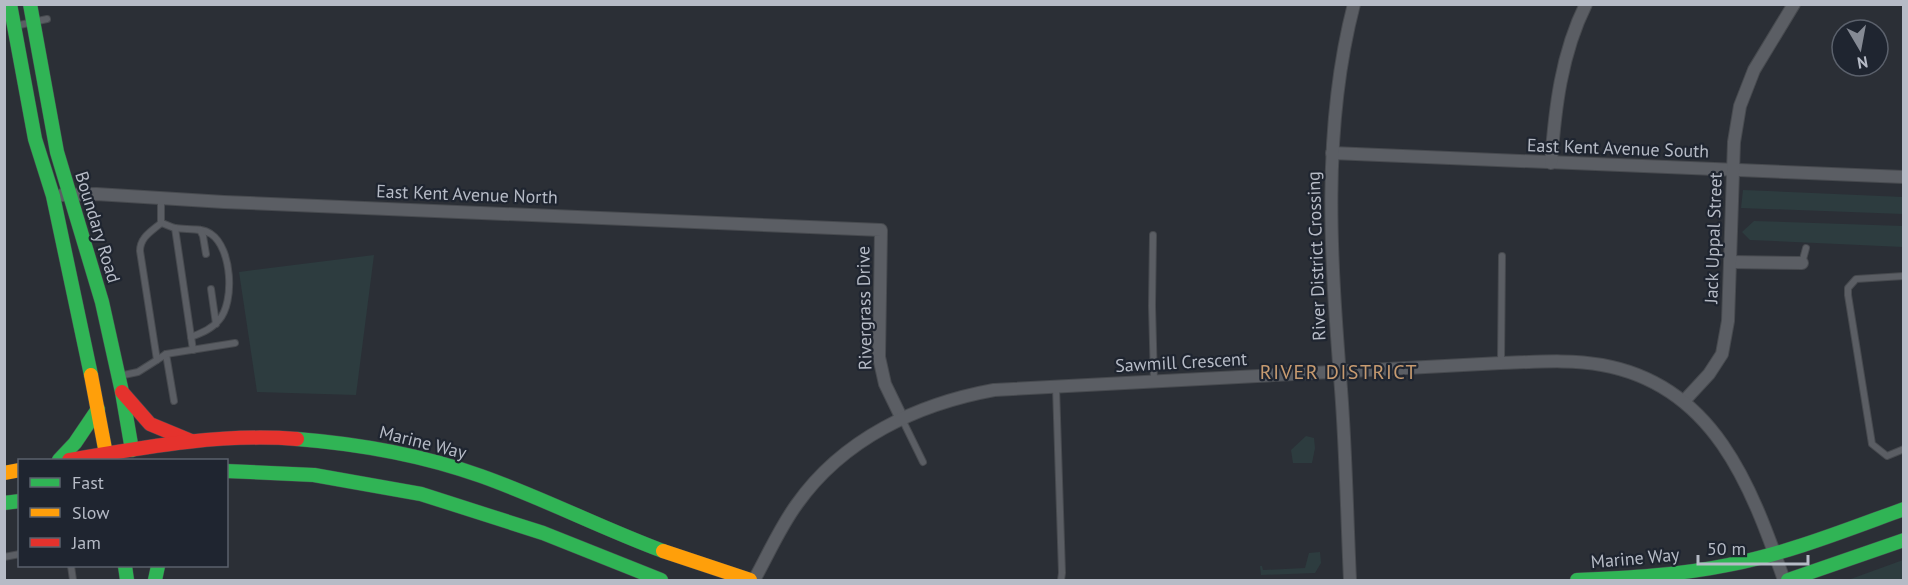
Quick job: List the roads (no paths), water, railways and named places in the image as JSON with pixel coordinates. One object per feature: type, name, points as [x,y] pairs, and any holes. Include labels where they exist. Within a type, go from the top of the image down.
[{"type":"main road","name":"Boundary Road","points":[[10,4],[35,139],[52,196],[98,409],[106,457]]},
{"type":"main road","name":"Boundary Road","points":[[30,4],[40,21],[48,110],[57,152],[102,302],[119,376],[132,455]]},
{"type":"main road","points":[[122,392],[150,424],[190,441]]},
{"type":"main road","points":[[60,459],[98,409]]},
{"type":"main road","name":"Marine Way","points":[[81,459],[132,455],[190,441],[257,438],[312,440],[363,446],[423,459],[498,482],[627,537],[752,580]]},
{"type":"main road","points":[[228,471],[314,475],[421,494],[543,533],[661,580]]},
{"type":"main road","points":[[228,483],[262,474]]},
{"type":"main road","name":"Marine Way","points":[[1576,580],[1643,577],[1730,565],[1775,554],[1904,509]]},
{"type":"main road","points":[[1786,580],[1904,540]]},
{"type":"street","name":"River District Crossing","points":[[1350,580],[1332,241],[1332,153],[1337,85],[1354,4]]},
{"type":"street","points":[[1551,163],[1555,111],[1565,63],[1586,4]]},
{"type":"street","name":"Jack Uppal Street","points":[[1684,401],[1709,374],[1722,354],[1728,321],[1736,124],[1747,85],[1794,4]]},
{"type":"street","name":"East Kent Avenue South","points":[[1332,153],[1904,177]]},
{"type":"street","name":"East Kent Avenue North","points":[[52,196],[69,194],[881,230]]},
{"type":"street","name":"Rivergrass Drive","points":[[881,230],[879,357],[885,384],[902,418]]},
{"type":"street","points":[[1731,262],[1802,263]]},
{"type":"street","name":"Sawmill Crescent","points":[[752,580],[796,505],[819,477],[852,446],[922,409],[966,395],[994,390],[1154,381],[1502,363],[1572,362],[1602,365],[1632,373],[1657,384],[1684,401],[1713,430],[1733,458],[1765,526],[1786,580]]},
{"type":"lane","points":[[13,26],[40,21]]},
{"type":"lane","points":[[161,198],[162,223]]},
{"type":"lane","points":[[162,223],[175,228],[200,230],[212,234],[224,251],[230,296],[221,319],[191,337]]},
{"type":"lane","points":[[157,360],[140,244],[144,237],[162,223]]},
{"type":"lane","points":[[175,228],[193,350]]},
{"type":"lane","points":[[200,230],[206,254]]},
{"type":"lane","points":[[1153,235],[1154,381]]},
{"type":"lane","points":[[1802,263],[1806,248]]},
{"type":"lane","points":[[1502,256],[1502,363]]},
{"type":"lane","points":[[1904,276],[1856,279],[1848,288],[1848,295],[1872,444],[1887,456],[1904,450]]},
{"type":"lane","points":[[211,289],[216,324]]},
{"type":"lane","points":[[119,376],[138,372],[166,354],[235,343]]},
{"type":"lane","points":[[166,354],[174,401]]},
{"type":"lane","points":[[1056,387],[1062,573],[1060,580]]},
{"type":"lane","points":[[902,418],[923,462]]},
{"type":"district","name":"RIVER DISTRICT","points":[[1339,372]]}]
